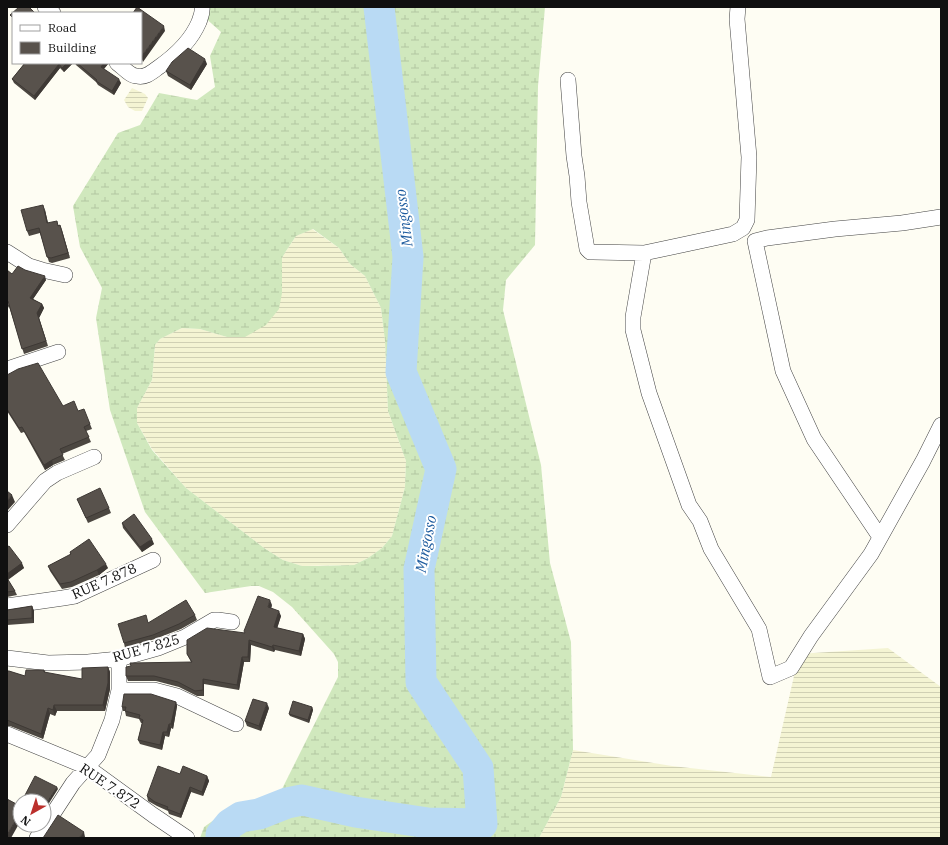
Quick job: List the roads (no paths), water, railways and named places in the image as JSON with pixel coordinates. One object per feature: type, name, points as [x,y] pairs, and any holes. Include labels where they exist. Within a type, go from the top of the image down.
[{"type":"street","points":[[118,64],[133,75],[138,77],[147,76],[171,59],[184,46],[194,32],[203,12],[202,7]]},
{"type":"street","points":[[568,80],[579,202],[587,249],[593,252],[644,253],[733,234],[743,228],[747,220],[749,157],[738,7]]},
{"type":"street","points":[[880,537],[814,440],[783,371],[755,241],[835,229],[902,224],[941,217]]},
{"type":"street","points":[[7,252],[29,266],[65,275]]},
{"type":"street","points":[[644,253],[633,317],[633,330],[649,393],[689,505],[700,521],[711,549],[759,629],[770,677],[790,668],[811,636],[871,554],[923,461],[941,425]]},
{"type":"street","points":[[7,369],[58,352]]},
{"type":"street","points":[[7,525],[44,481],[57,473],[94,457]]},
{"type":"street","name":"RUE 7.878","points":[[7,606],[75,596],[154,560]]},
{"type":"street","name":"RUE 7.825","points":[[7,658],[48,663],[88,662],[119,659],[158,648],[186,637],[214,620],[232,622]]},
{"type":"street","points":[[37,838],[73,784],[98,755],[112,720],[119,690],[119,659]]},
{"type":"street","points":[[119,690],[154,690],[177,696],[236,724]]},
{"type":"street","name":"RUE 7.872","points":[[7,734],[87,767],[187,838]]},
{"type":"waterway","name":"Mingosso","points":[[221,838],[221,835],[230,824],[241,817],[259,814],[287,803],[302,800],[355,812],[428,823],[482,824],[478,768],[421,682],[419,569],[441,469],[401,372],[408,257],[379,7]]}]
